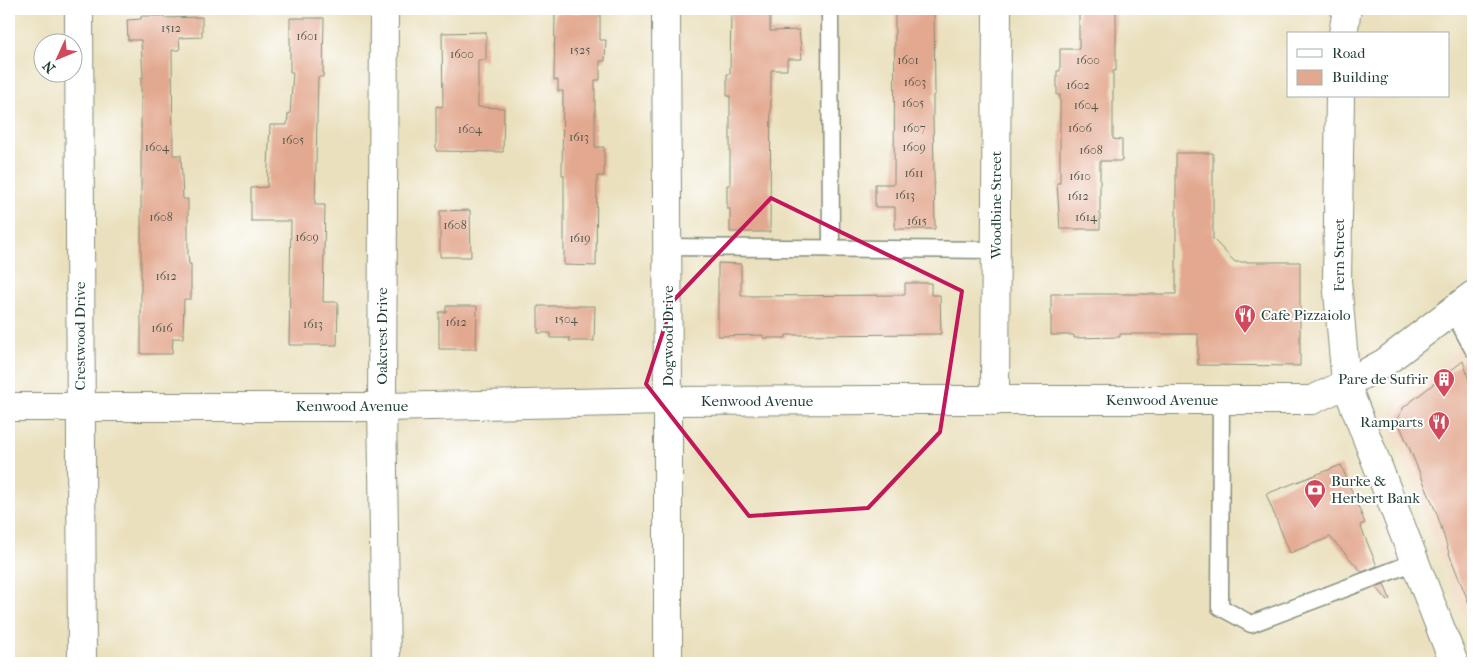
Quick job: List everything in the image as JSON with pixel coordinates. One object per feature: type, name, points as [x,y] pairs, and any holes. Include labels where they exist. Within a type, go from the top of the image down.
[{"type":"street","name":"Crestwood Drive","points":[[79,9],[82,663]]},
{"type":"street","name":"Oakcrest Drive","points":[[384,9],[382,407],[386,663]]},
{"type":"street","name":"Dogwood Drive","points":[[666,9],[668,663]]},
{"type":"street","name":"Woodbine Street","points":[[995,401],[997,9]]},
{"type":"street","points":[[1343,32],[1346,9]]},
{"type":"street","name":"Fern Street","points":[[1340,98],[1337,280],[1346,384],[1454,663]]},
{"type":"street","name":"Kenwood Avenue","points":[[9,406],[382,407],[668,401],[1312,400],[1384,363],[1463,302]]},
{"type":"lane","points":[[830,9],[831,249]]},
{"type":"lane","points":[[668,247],[996,250]]},
{"type":"lane","points":[[1463,302],[1473,349]]},
{"type":"lane","points":[[1221,400],[1220,607],[1251,624],[1415,562]]},
{"type":"highlighted area","points":[[771,198],[962,291],[940,432],[868,508],[749,516],[646,384],[673,301]]},
{"type":"shaded area","points":[[1473,338],[1473,641],[1390,424],[1393,406],[1401,396]]},
{"type":"building","points":[[731,9],[770,9],[770,31],[799,30],[802,59],[787,59],[787,70],[771,70],[770,232],[730,232],[730,209],[727,209],[727,185],[730,185],[730,96],[727,96],[727,74],[730,74]]},
{"type":"building","points":[[895,9],[934,9],[935,229],[895,229],[895,207],[875,207],[875,184],[894,184]]},
{"type":"building","points":[[1079,9],[1116,9],[1116,71],[1113,71],[1113,139],[1122,140],[1122,161],[1100,161],[1100,229],[1060,229],[1057,183],[1060,183],[1060,95],[1057,95],[1057,71],[1060,71],[1060,49],[1079,49]]},
{"type":"building","points":[[555,13],[600,13],[600,40],[606,40],[605,61],[600,61],[600,80],[595,80],[595,147],[604,147],[604,176],[597,176],[596,266],[564,265],[563,91],[558,91],[558,80],[554,80]]},
{"type":"building","points":[[141,16],[164,16],[164,18],[202,17],[202,37],[179,38],[180,50],[172,50],[173,155],[181,155],[183,199],[188,199],[188,254],[189,264],[191,264],[191,299],[184,299],[183,338],[173,338],[172,354],[141,354],[141,78],[143,78],[141,40],[128,40],[127,20],[141,19]]},
{"type":"building","points":[[290,18],[324,18],[323,77],[318,77],[315,205],[325,205],[323,302],[338,302],[337,345],[289,345],[291,221],[251,221],[251,188],[267,187],[270,125],[287,125],[288,114],[290,114],[293,72],[290,72]]},
{"type":"building","points":[[486,32],[486,60],[478,60],[478,107],[504,108],[503,152],[436,151],[436,106],[443,107],[442,33]]},
{"type":"building","points":[[1176,153],[1213,153],[1213,239],[1235,262],[1300,262],[1300,366],[1198,365],[1198,334],[1120,334],[1120,337],[1074,338],[1074,335],[1051,335],[1051,294],[1176,294]]},
{"type":"building","points":[[470,210],[471,257],[440,257],[440,211]]},
{"type":"building","points":[[718,263],[741,264],[741,296],[905,295],[905,283],[931,283],[931,295],[940,295],[941,334],[786,335],[786,338],[763,338],[763,335],[718,336]]},
{"type":"building","points":[[446,306],[477,306],[476,349],[439,349],[439,312],[446,312]]},
{"type":"building","points":[[538,306],[595,306],[594,341],[569,341],[570,338],[551,338],[551,333],[538,333]]},
{"type":"building","points":[[1463,361],[1473,392],[1473,611],[1450,556],[1437,514],[1397,419],[1404,407]]},
{"type":"building","name":"Burke & Herbert Bank","points":[[1341,465],[1365,523],[1360,525],[1377,566],[1362,572],[1330,537],[1290,553],[1266,494]]},
{"type":"building","points":[[1384,584],[1390,599],[1388,601],[1376,587]]},
{"type":"place","name":"Cafe Pizzaiolo","points":[[1245,334]]},
{"type":"place","name":"Pare de Sufrir","points":[[1444,398]]},
{"type":"place","name":"Ramparts","points":[[1439,441]]},
{"type":"place","name":"Burke & Herbert Bank","points":[[1315,509]]}]
